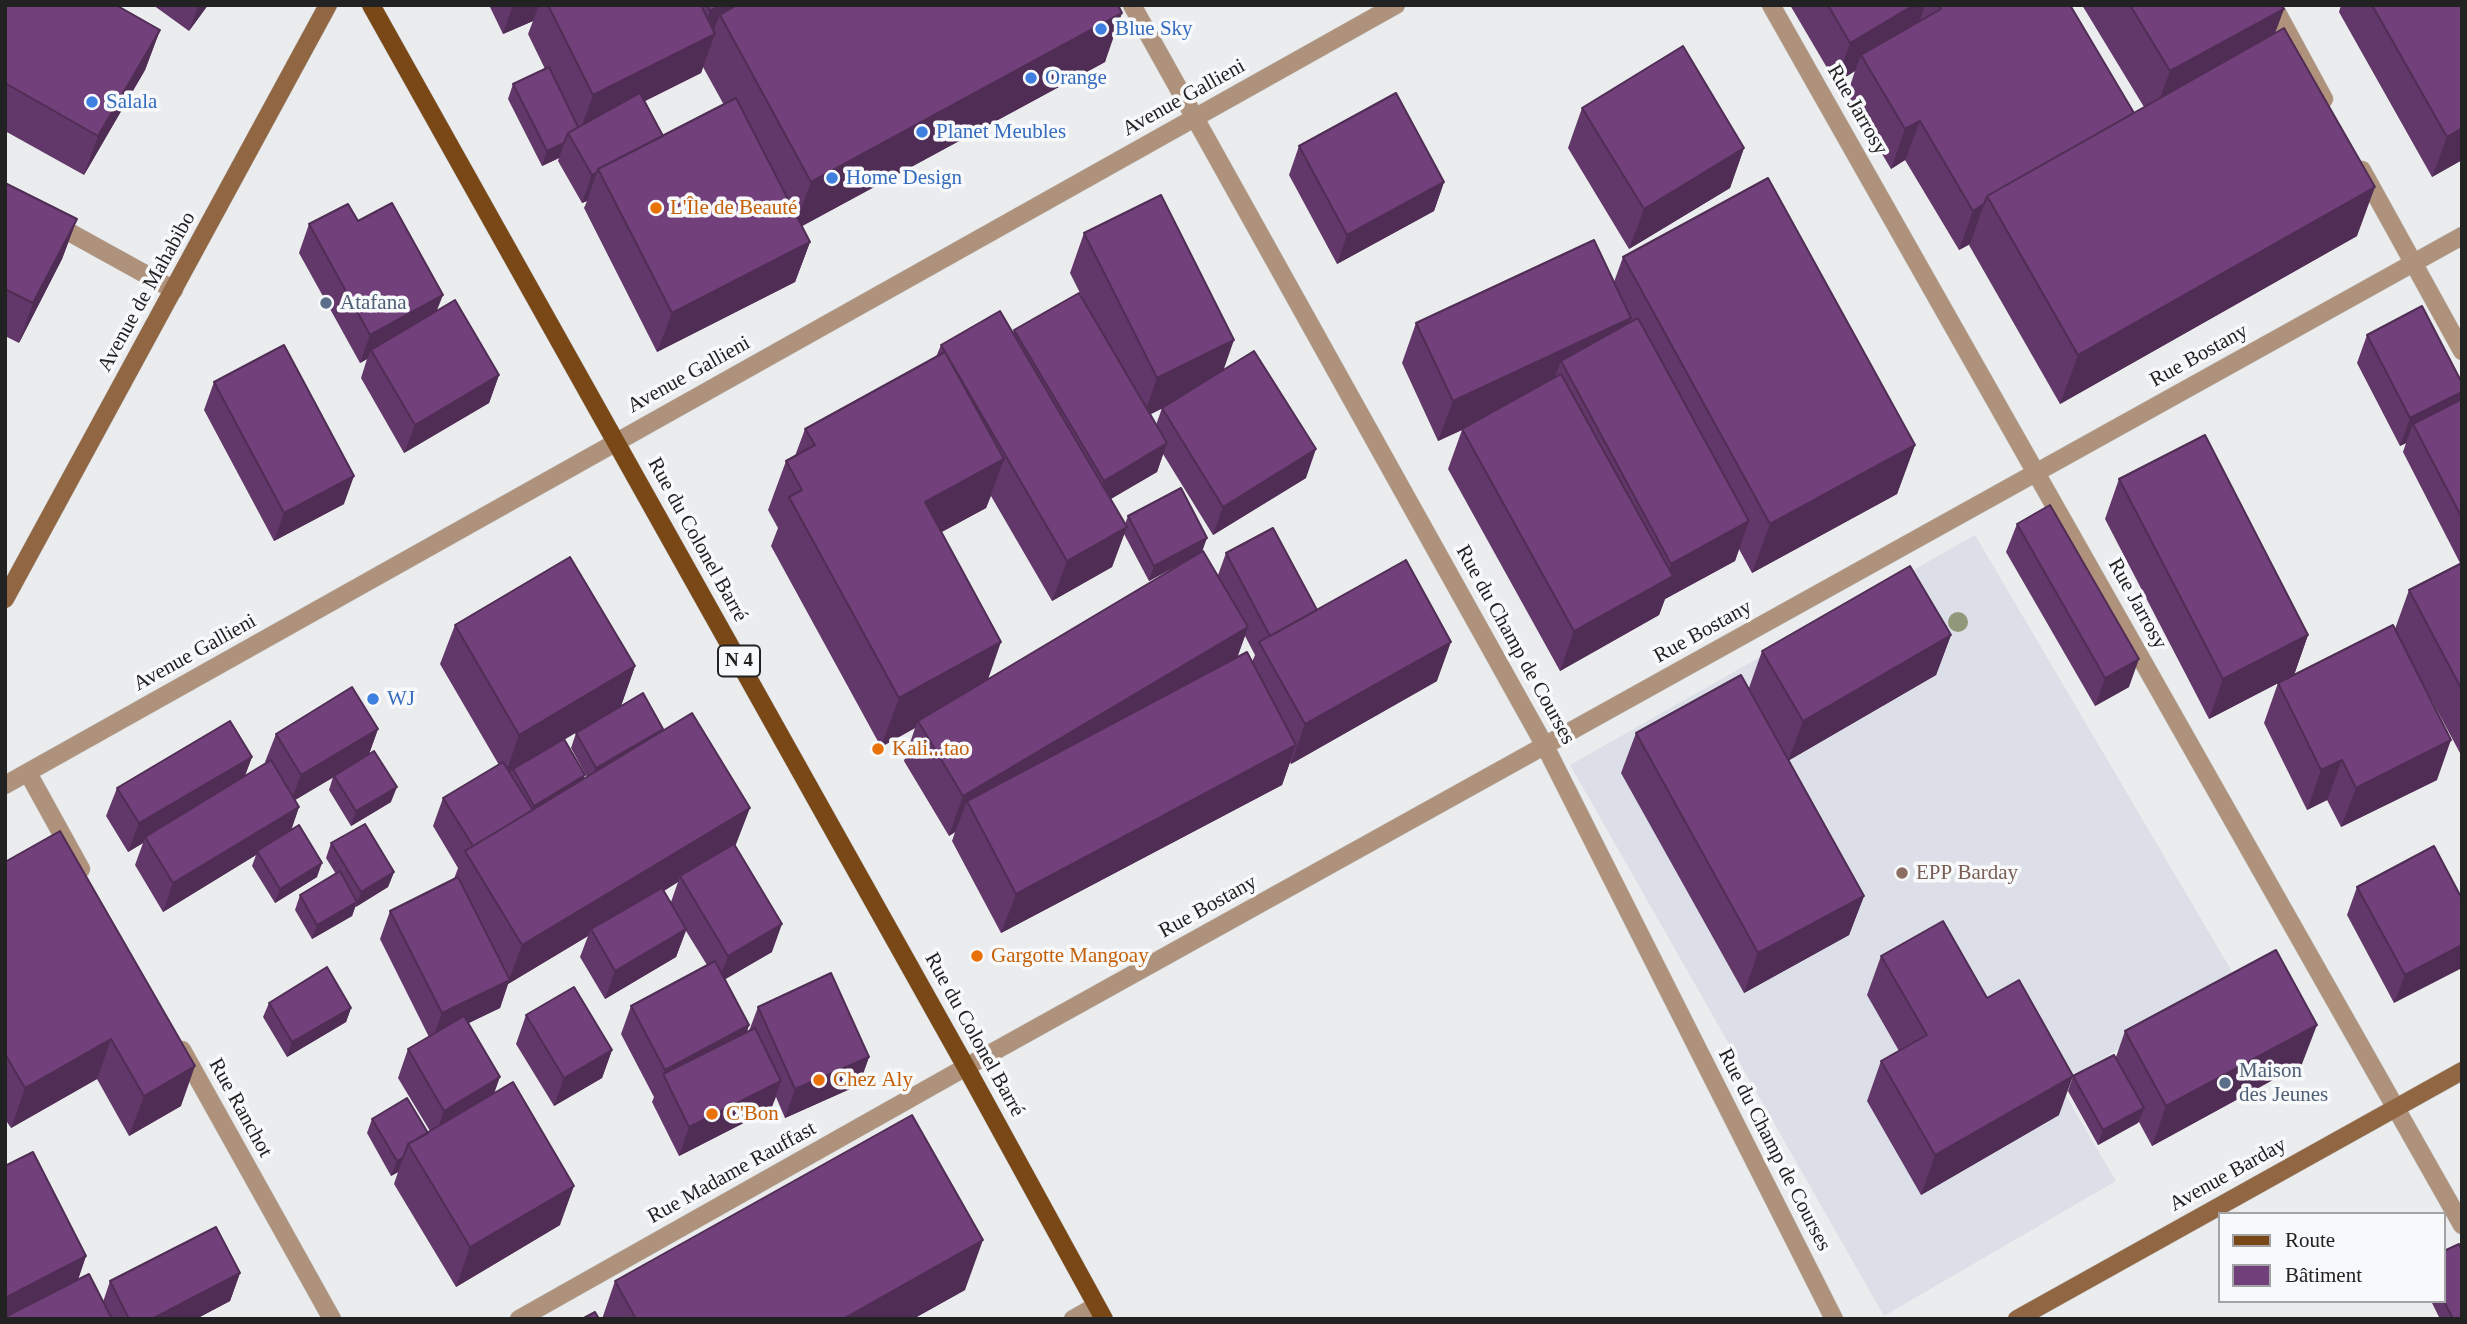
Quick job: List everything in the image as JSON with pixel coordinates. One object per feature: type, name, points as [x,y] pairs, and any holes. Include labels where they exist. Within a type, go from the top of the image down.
[{"type":"main road","name":"Avenue de Mahabibo","points":[[6,595],[328,5]]},
{"type":"main road","name":"Rue du Colonel Barré","points":[[371,5],[966,1067],[1100,1312]]},
{"type":"main road","name":"Avenue Barday","points":[[2017,1319],[2462,1071]]},
{"type":"street","name":"Rue du Champ de Courses","points":[[1132,5],[1545,746],[1834,1319]]},
{"type":"street","name":"Avenue Gallieni","points":[[5,785],[1395,5]]},
{"type":"street","name":"Rue Jarrosy","points":[[1771,5],[2462,1225]]},
{"type":"street","points":[[2273,5],[2333,116]]},
{"type":"street","points":[[2353,153],[2462,351]]},
{"type":"street","points":[[41,216],[174,290]]},
{"type":"street","name":"Rue Bostany","points":[[966,1067],[2462,236]]},
{"type":"street","points":[[28,773],[89,882]]},
{"type":"street","name":"Rue Ranchot","points":[[176,1040],[332,1319]]},
{"type":"street","name":"Rue Madame Rauffast","points":[[519,1319],[966,1067]]},
{"type":"street","points":[[1073,1319],[1100,1312]]},
{"type":"shaded area","name":"EPP Barday","points":[[1975,535],[2237,980],[2059,1084],[2116,1181],[1884,1316],[1570,765]]},
{"type":"building","points":[[5,5],[116,5],[160,30],[98,136],[5,83]]},
{"type":"building","points":[[548,5],[701,5],[715,34],[593,95]]},
{"type":"building","points":[[707,5],[721,5],[710,11]]},
{"type":"building","points":[[737,5],[1118,5],[1122,13],[811,182],[720,15]]},
{"type":"building","points":[[1828,5],[1914,5],[1850,43]]},
{"type":"building","points":[[1939,5],[2070,5],[2134,113],[1987,196],[1984,204],[1973,211],[1920,121],[1905,129],[1861,55],[1941,9]]},
{"type":"building","points":[[2130,5],[2281,5],[2284,9],[2170,71]]},
{"type":"building","points":[[2372,5],[2462,5],[2462,128],[2447,137]]},
{"type":"building","points":[[2284,28],[2375,187],[2078,355],[1987,196]]},
{"type":"building","points":[[1683,46],[1744,148],[1644,209],[1582,108]]},
{"type":"building","points":[[549,67],[578,127],[568,133],[564,143],[547,151],[513,84]]},
{"type":"building","points":[[640,93],[663,136],[598,169],[592,175],[568,133]]},
{"type":"building","points":[[1396,93],[1444,182],[1347,235],[1299,146]]},
{"type":"building","points":[[736,98],[810,242],[672,313],[598,169]]},
{"type":"building","points":[[1768,178],[1915,445],[1770,524],[1623,257]]},
{"type":"building","points":[[5,183],[77,219],[33,303],[5,289]]},
{"type":"building","points":[[1161,195],[1234,340],[1157,378],[1084,233]]},
{"type":"building","points":[[392,203],[443,295],[370,335],[309,224],[348,204],[358,221]]},
{"type":"building","points":[[1594,240],[1631,318],[1453,401],[1416,323]]},
{"type":"building","points":[[1079,293],[1167,443],[1104,481],[1014,330]]},
{"type":"building","points":[[455,300],[499,375],[415,425],[371,350]]},
{"type":"building","points":[[2422,306],[2462,383],[2462,392],[2410,418],[2367,335]]},
{"type":"building","points":[[1000,311],[1127,527],[1067,561],[941,345]]},
{"type":"building","points":[[1638,318],[1749,521],[1671,564],[1561,361]]},
{"type":"building","points":[[284,345],[354,476],[284,513],[214,382]]},
{"type":"building","points":[[1254,351],[1316,449],[1223,507],[1162,408]]},
{"type":"building","points":[[945,352],[1004,459],[925,502],[1001,642],[899,698],[789,497],[802,490],[786,461],[815,445],[805,429]]},
{"type":"building","points":[[1561,374],[1673,576],[1574,631],[1462,429]]},
{"type":"building","points":[[2462,399],[2462,518],[2413,424]]},
{"type":"building","points":[[2205,435],[2308,635],[2223,679],[2119,479]]},
{"type":"building","points":[[1181,488],[1207,538],[1154,566],[1128,516]]},
{"type":"building","points":[[2050,505],[2139,659],[2105,678],[2017,524]]},
{"type":"building","points":[[1273,528],[1317,610],[1270,636],[1226,553]]},
{"type":"building","points":[[1203,551],[1248,627],[963,796],[918,721]]},
{"type":"building","points":[[570,557],[635,666],[519,735],[455,625]]},
{"type":"building","points":[[1406,560],[1451,642],[1305,724],[1259,642]]},
{"type":"building","points":[[2462,563],[2462,690],[2409,590]]},
{"type":"building","points":[[1910,566],[1951,635],[1803,721],[1762,651]]},
{"type":"building","points":[[2393,625],[2451,740],[2356,788],[2342,760],[2321,770],[2278,683]]},
{"type":"building","points":[[1247,652],[1296,745],[1016,894],[967,801]]},
{"type":"building","points":[[1741,675],[1864,896],[1758,953],[1636,733]]},
{"type":"building","points":[[352,687],[378,729],[301,775],[276,734]]},
{"type":"building","points":[[643,693],[663,729],[596,768],[576,733]]},
{"type":"building","points":[[692,713],[750,808],[522,945],[465,851]]},
{"type":"building","points":[[230,721],[252,757],[139,823],[117,788]]},
{"type":"building","points":[[564,739],[585,775],[534,806],[513,769]]},
{"type":"building","points":[[374,751],[397,787],[356,811],[334,776]]},
{"type":"building","points":[[271,760],[299,807],[173,883],[145,837]]},
{"type":"building","points":[[503,762],[533,810],[473,846],[443,798]]},
{"type":"building","points":[[365,824],[394,872],[361,892],[331,843]]},
{"type":"building","points":[[299,825],[322,863],[280,889],[257,851]]},
{"type":"building","points":[[60,831],[195,1066],[144,1096],[111,1039],[25,1088],[5,1054],[5,862]]},
{"type":"building","points":[[734,844],[782,924],[728,956],[680,876]]},
{"type":"building","points":[[2434,846],[2462,899],[2462,945],[2405,975],[2357,887]]},
{"type":"building","points":[[340,871],[357,902],[317,925],[300,895]]},
{"type":"building","points":[[458,877],[510,980],[442,1013],[390,911]]},
{"type":"building","points":[[662,888],[686,929],[615,971],[591,929]]},
{"type":"building","points":[[1943,921],[1987,998],[2019,980],[2073,1076],[1935,1155],[1881,1061],[1927,1035],[1881,956]]},
{"type":"building","points":[[2276,950],[2317,1025],[2166,1106],[2125,1031]]},
{"type":"building","points":[[715,961],[749,1025],[665,1070],[631,1006]]},
{"type":"building","points":[[327,967],[351,1008],[292,1042],[269,1003]]},
{"type":"building","points":[[831,973],[869,1057],[795,1089],[758,1007]]},
{"type":"building","points":[[574,987],[612,1050],[564,1078],[526,1015]]},
{"type":"building","points":[[464,1016],[500,1077],[444,1111],[408,1049]]},
{"type":"building","points":[[755,1028],[781,1081],[689,1127],[663,1074]]},
{"type":"building","points":[[2114,1055],[2144,1108],[2103,1130],[2073,1076]]},
{"type":"building","points":[[513,1082],[574,1186],[470,1247],[408,1144]]},
{"type":"building","points":[[407,1098],[428,1133],[408,1144],[403,1158],[397,1161],[372,1119]]},
{"type":"building","points":[[912,1115],[983,1240],[843,1319],[636,1319],[615,1281]]},
{"type":"building","points":[[33,1152],[86,1256],[5,1298],[5,1166]]},
{"type":"building","points":[[216,1227],[240,1273],[152,1319],[129,1319],[110,1281]]},
{"type":"building","points":[[2459,1244],[2462,1250],[2462,1319],[2453,1319],[2445,1303],[2446,1250]]},
{"type":"building","points":[[89,1274],[112,1319],[5,1319],[5,1317]]},
{"type":"building","points":[[595,1312],[599,1319],[582,1319]]},
{"type":"place","name":"Blue Sky","points":[[1101,29]]},
{"type":"place","name":"Orange","points":[[1031,78]]},
{"type":"place","name":"Salala","points":[[92,102]]},
{"type":"place","name":"Planet Meubles","points":[[922,132]]},
{"type":"place","name":"Home Design","points":[[832,178]]},
{"type":"place","name":"L'Île de Beauté","points":[[656,208]]},
{"type":"place","name":"Atafana","points":[[326,303]]},
{"type":"place","name":"WJ","points":[[373,699]]},
{"type":"place","name":"Kali...tao","points":[[878,749]]},
{"type":"place","name":"EPP Barday","points":[[1902,873]]},
{"type":"place","name":"Gargotte Mangoay","points":[[977,956]]},
{"type":"place","name":"Chez Aly","points":[[819,1080]]},
{"type":"place","name":"Maison des Jeunes","points":[[2225,1083]]},
{"type":"place","name":"C'Bon","points":[[712,1114]]}]
